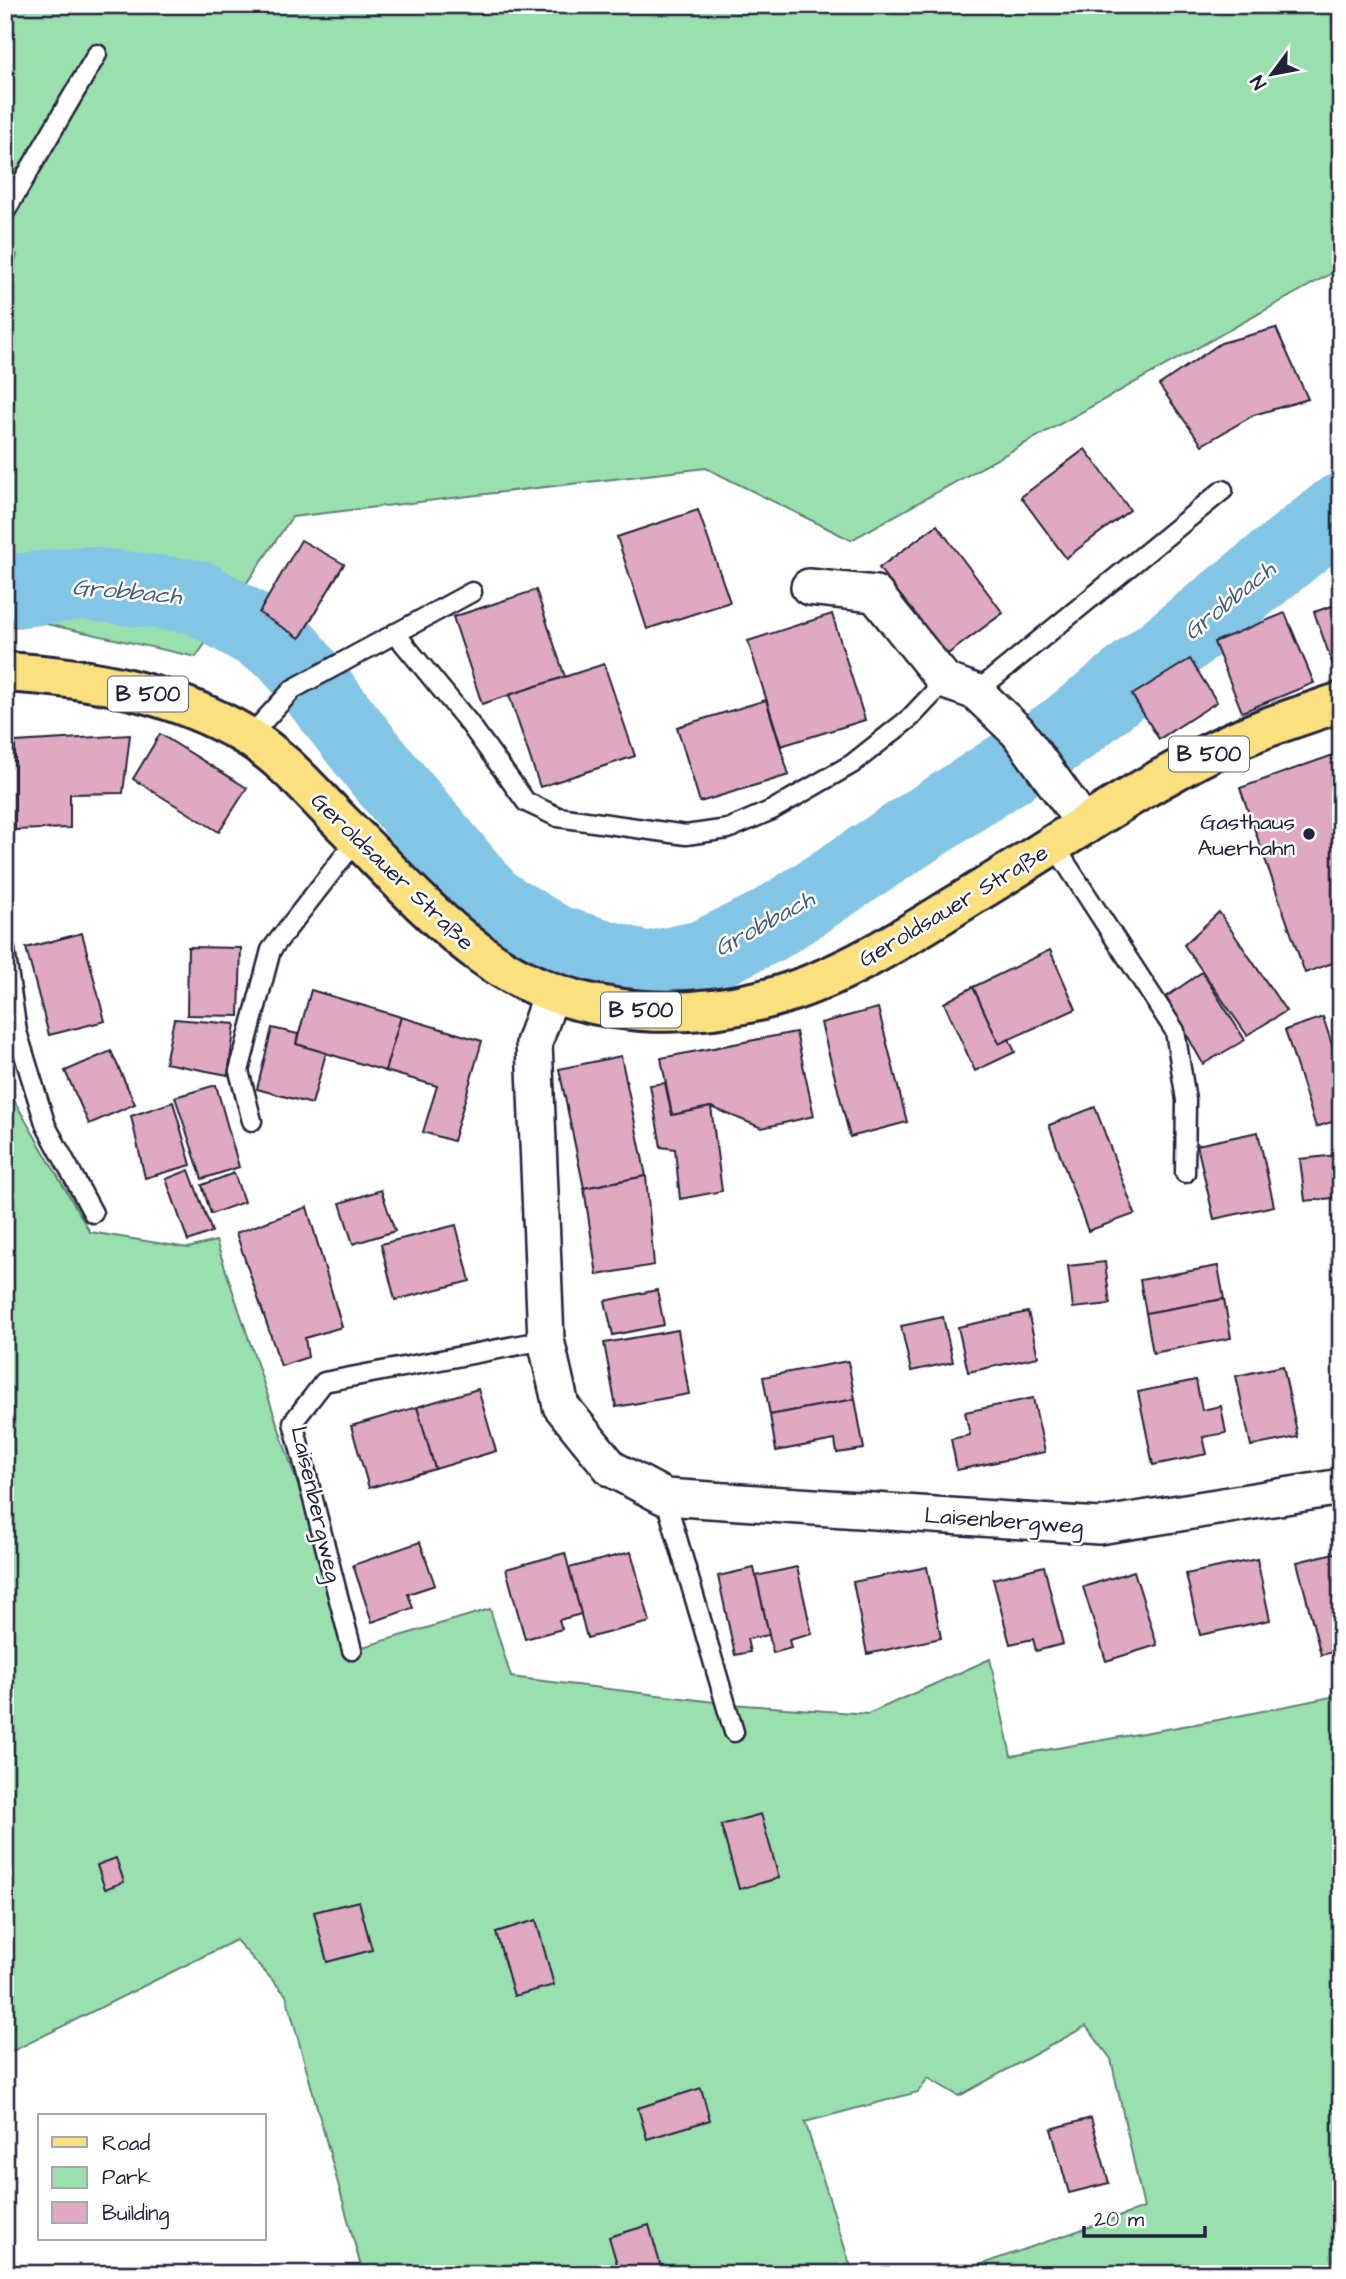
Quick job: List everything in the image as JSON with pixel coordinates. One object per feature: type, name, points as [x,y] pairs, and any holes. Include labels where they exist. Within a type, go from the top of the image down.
[{"type":"main road","name":"Geroldsauer Straße","points":[[5,672],[91,680],[140,691],[178,703],[249,737],[284,765],[449,928],[480,954],[514,976],[551,994],[624,1009],[676,1012],[760,1001],[839,973],[1169,775],[1221,747],[1341,702]]},
{"type":"street","points":[[809,587],[875,594],[960,686],[1018,732],[1086,825]]},
{"type":"street","name":"Laisenbergweg","points":[[551,994],[534,1043],[546,1340],[561,1406],[612,1469],[665,1497],[1099,1527],[1341,1487]]},
{"type":"lane","points":[[5,212],[97,54]]},
{"type":"lane","points":[[395,633],[469,723],[526,802],[558,817],[621,827],[686,835],[727,829],[772,810],[852,764],[910,718],[960,686],[1223,490]]},
{"type":"lane","points":[[249,737],[293,689],[335,669],[472,592]]},
{"type":"lane","points":[[252,1121],[239,1071],[271,950],[358,838]]},
{"type":"lane","points":[[1054,845],[1175,1031],[1185,1100],[1185,1173]]},
{"type":"lane","points":[[5,950],[17,1032],[46,1126],[93,1213]]},
{"type":"lane","name":"Laisenbergweg","points":[[352,1650],[293,1422],[324,1382],[546,1340]]},
{"type":"lane","points":[[665,1497],[734,1732]]},
{"type":"green space","points":[[5,5],[1341,5],[1341,268],[851,540],[706,468],[292,517],[196,657],[5,615],[5,290],[17,255],[5,246]]},
{"type":"green space","points":[[5,1090],[8,1090],[90,1232],[188,1248],[216,1241],[353,1650],[490,1609],[511,1677],[731,1704],[868,1714],[990,1659],[1011,1756],[1218,1720],[1341,1695],[1341,2274],[953,2274],[1144,2208],[1111,2059],[1086,2026],[959,2096],[928,2078],[918,2092],[805,2122],[853,2274],[363,2274],[286,1995],[236,1940],[5,2055]]},
{"type":"building","points":[[1276,328],[1308,399],[1254,415],[1202,445],[1159,385],[1221,343]]},
{"type":"building","points":[[1085,449],[1130,510],[1066,558],[1021,497]]},
{"type":"building","points":[[698,510],[730,602],[647,629],[617,537]]},
{"type":"building","points":[[937,525],[1003,613],[945,656],[879,568]]},
{"type":"building","points":[[301,540],[344,564],[300,638],[259,613]]},
{"type":"building","points":[[536,590],[565,677],[482,704],[453,617]]},
{"type":"building","points":[[1341,603],[1341,665],[1334,668],[1314,612]]},
{"type":"building","points":[[1285,613],[1314,683],[1242,712],[1214,642]]},
{"type":"building","points":[[832,614],[865,720],[781,746],[748,641]]},
{"type":"building","points":[[1190,659],[1217,702],[1159,739],[1132,695]]},
{"type":"building","points":[[604,664],[635,756],[540,787],[509,695]]},
{"type":"building","points":[[766,700],[789,775],[700,802],[677,727]]},
{"type":"building","points":[[160,734],[247,788],[219,832],[133,779]]},
{"type":"building","points":[[130,735],[123,793],[70,794],[70,828],[15,830],[15,742]]},
{"type":"building","points":[[1336,754],[1341,766],[1341,960],[1305,973],[1240,788]]},
{"type":"building","points":[[1219,912],[1286,1011],[1247,1035],[1184,945]]},
{"type":"building","points":[[82,933],[105,1021],[49,1035],[26,948]]},
{"type":"building","points":[[188,947],[241,948],[239,1016],[187,1015]]},
{"type":"building","points":[[1050,950],[1076,1009],[999,1044],[973,987]]},
{"type":"building","points":[[1202,972],[1245,1040],[1203,1064],[1166,997]]},
{"type":"building","points":[[973,987],[999,1044],[1009,1039],[1015,1052],[975,1071],[944,1003]]},
{"type":"building","points":[[311,990],[401,1017],[385,1071],[296,1044]]},
{"type":"building","points":[[878,1008],[907,1122],[850,1137],[821,1023]]},
{"type":"building","points":[[401,1017],[482,1041],[453,1141],[423,1132],[437,1086],[385,1071]]},
{"type":"building","points":[[1323,1017],[1341,1072],[1341,1119],[1316,1127],[1285,1030]]},
{"type":"building","points":[[174,1019],[235,1024],[228,1075],[165,1063]]},
{"type":"building","points":[[272,1028],[298,1034],[296,1044],[326,1053],[312,1104],[257,1089]]},
{"type":"building","points":[[796,1032],[814,1116],[762,1128],[711,1107],[672,1115],[661,1058]]},
{"type":"building","points":[[111,1051],[135,1104],[89,1124],[65,1071]]},
{"type":"building","points":[[621,1056],[646,1176],[584,1188],[559,1069]]},
{"type":"building","points":[[665,1083],[672,1115],[711,1107],[722,1191],[680,1199],[675,1149],[661,1147],[650,1085]]},
{"type":"building","points":[[216,1085],[239,1167],[202,1179],[175,1097]]},
{"type":"building","points":[[173,1102],[191,1165],[145,1178],[131,1116]]},
{"type":"building","points":[[1095,1107],[1135,1214],[1088,1231],[1049,1125]]},
{"type":"building","points":[[1258,1132],[1274,1206],[1214,1219],[1197,1145]]},
{"type":"building","points":[[1337,1155],[1341,1197],[1305,1201],[1300,1159]]},
{"type":"building","points":[[189,1170],[212,1232],[188,1241],[166,1179]]},
{"type":"building","points":[[234,1173],[244,1202],[211,1214],[202,1185]]},
{"type":"building","points":[[646,1176],[654,1265],[597,1275],[584,1188]]},
{"type":"building","points":[[381,1190],[395,1231],[353,1244],[340,1203]]},
{"type":"building","points":[[307,1207],[342,1327],[305,1338],[308,1357],[281,1366],[236,1233]]},
{"type":"building","points":[[456,1225],[470,1281],[395,1300],[381,1244]]},
{"type":"building","points":[[1105,1262],[1110,1304],[1073,1308],[1068,1266]]},
{"type":"building","points":[[1218,1266],[1224,1299],[1146,1313],[1140,1280]]},
{"type":"building","points":[[657,1290],[664,1325],[613,1335],[605,1301]]},
{"type":"building","points":[[1224,1299],[1231,1338],[1153,1353],[1146,1313]]},
{"type":"building","points":[[1028,1312],[1038,1357],[968,1372],[958,1327]]},
{"type":"building","points":[[943,1317],[953,1362],[911,1371],[901,1326]]},
{"type":"building","points":[[678,1330],[689,1394],[616,1407],[604,1343]]},
{"type":"building","points":[[848,1361],[855,1399],[770,1415],[763,1377]]},
{"type":"building","points":[[1283,1366],[1298,1437],[1251,1446],[1236,1376]]},
{"type":"building","points":[[1196,1380],[1202,1410],[1221,1406],[1226,1433],[1203,1437],[1207,1454],[1153,1465],[1138,1392]]},
{"type":"building","points":[[478,1389],[496,1451],[435,1469],[417,1407]]},
{"type":"building","points":[[1033,1398],[1045,1452],[957,1470],[951,1439],[970,1435],[965,1412]]},
{"type":"building","points":[[855,1399],[864,1449],[837,1453],[835,1440],[776,1451],[770,1415]]},
{"type":"building","points":[[417,1407],[435,1469],[369,1488],[351,1426]]},
{"type":"building","points":[[420,1542],[435,1585],[408,1594],[413,1608],[372,1622],[353,1565]]},
{"type":"building","points":[[1341,1549],[1341,1650],[1321,1655],[1297,1562]]},
{"type":"building","points":[[631,1552],[650,1622],[587,1638],[569,1568]]},
{"type":"building","points":[[565,1553],[581,1614],[559,1620],[562,1629],[525,1639],[506,1569]]},
{"type":"building","points":[[1257,1559],[1270,1620],[1200,1635],[1186,1574]]},
{"type":"building","points":[[1044,1566],[1063,1644],[1036,1651],[1033,1639],[1010,1644],[993,1579]]},
{"type":"building","points":[[797,1567],[812,1634],[789,1640],[791,1648],[773,1653],[756,1576]]},
{"type":"building","points":[[927,1567],[941,1638],[867,1654],[853,1582]]},
{"type":"building","points":[[754,1568],[769,1635],[747,1639],[750,1652],[735,1655],[718,1576]]},
{"type":"building","points":[[1134,1571],[1157,1645],[1106,1661],[1083,1587]]},
{"type":"building","points":[[761,1814],[779,1878],[739,1889],[721,1825]]},
{"type":"building","points":[[116,1858],[124,1882],[105,1889],[97,1865]]},
{"type":"building","points":[[359,1901],[372,1950],[327,1962],[314,1912]]},
{"type":"building","points":[[536,1920],[554,1985],[514,1996],[496,1932]]},
{"type":"building","points":[[701,2088],[710,2120],[647,2139],[638,2108]]},
{"type":"building","points":[[1091,2118],[1109,2183],[1069,2193],[1051,2129]]},
{"type":"building","points":[[649,2225],[663,2274],[620,2274],[609,2237]]},
{"type":"waterway","name":"Grobbach","points":[[5,592],[82,583],[198,597],[285,648],[380,770],[491,903],[555,942],[647,969],[703,957],[768,926],[1066,731],[1341,510]]},
{"type":"place","name":"Gasthaus Auerhahn","points":[[1309,834]]}]
